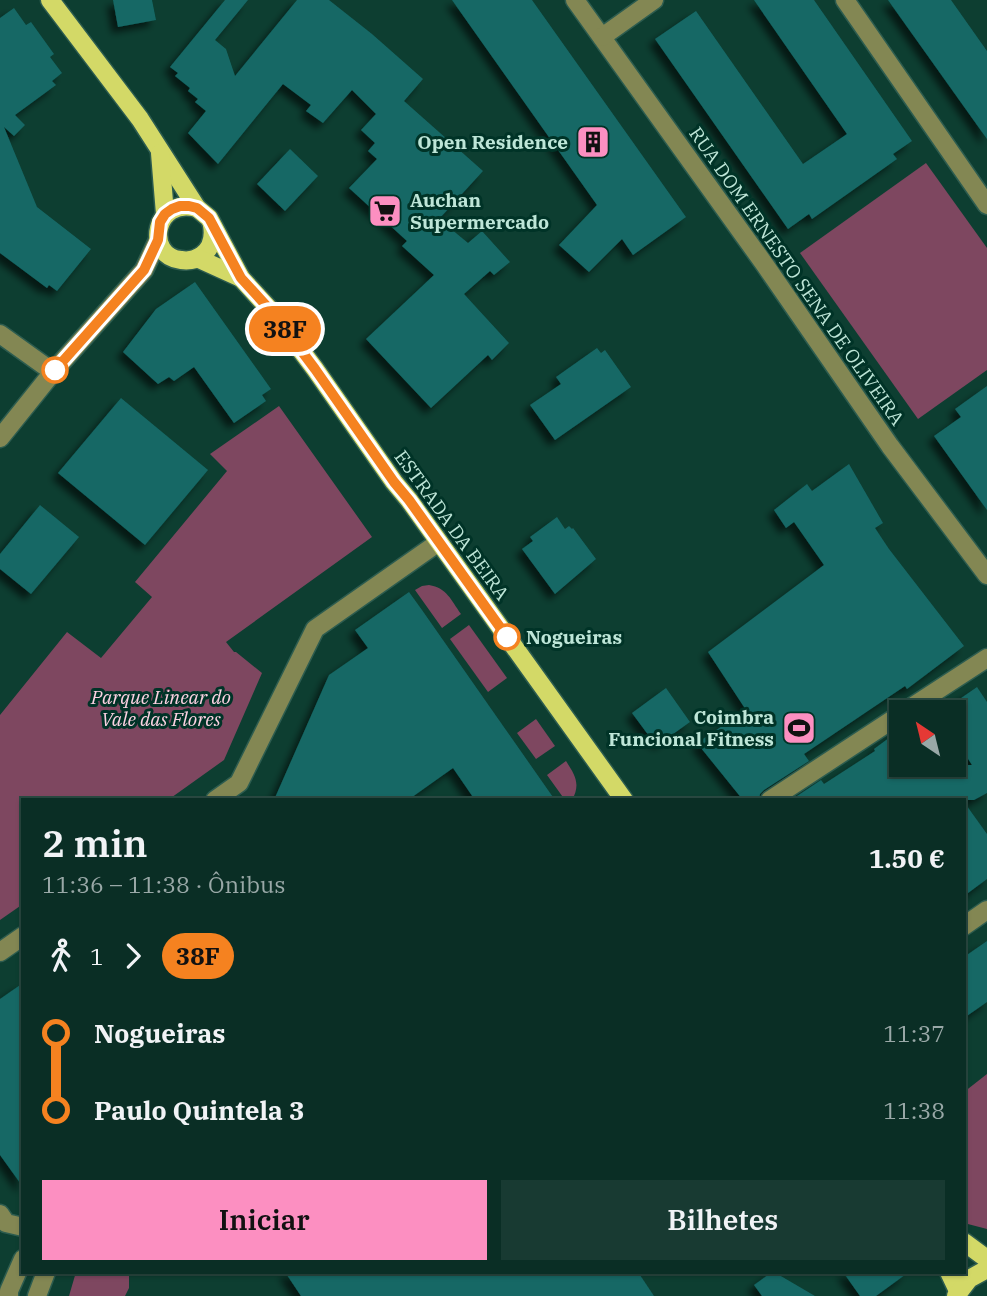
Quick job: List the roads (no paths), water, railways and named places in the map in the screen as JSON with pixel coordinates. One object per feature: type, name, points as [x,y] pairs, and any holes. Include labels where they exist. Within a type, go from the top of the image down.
[{"type":"main road","name":"ESTRADA DA BEIRA","points":[[50,0],[140,119],[197,208],[209,218],[241,278],[273,313],[315,369],[622,798]]},
{"type":"main road","name":"ESTRADA DA BEIRA","points":[[158,240],[160,222],[165,214],[160,150]]},
{"type":"main road","points":[[165,214],[180,206],[197,208]]},
{"type":"main road","points":[[197,258],[204,254],[212,241],[212,225]]},
{"type":"main road","points":[[158,240],[168,255],[176,259]]},
{"type":"main road","name":"ESTRADA DA BEIRA","points":[[176,259],[183,261],[197,258],[241,278]]},
{"type":"main road","points":[[966,1243],[987,1259]]},
{"type":"main road","points":[[957,1294],[969,1279],[987,1269]]},
{"type":"main road","points":[[950,1274],[957,1294]]},
{"type":"street","name":"RUA DOM ERNESTO SENA DE OLIVEIRA","points":[[575,0],[765,265],[890,446],[987,575]]},
{"type":"street","points":[[602,37],[654,0]]},
{"type":"street","points":[[845,0],[987,205]]},
{"type":"street","points":[[0,438],[53,372],[144,270],[158,240]]},
{"type":"street","points":[[144,270],[176,259]]},
{"type":"street","points":[[0,334],[53,372]]},
{"type":"street","points":[[218,798],[239,783],[315,629],[439,542]]},
{"type":"street","points":[[923,700],[987,658]]},
{"type":"street","points":[[773,798],[889,722]]},
{"type":"street","points":[[966,925],[987,910]]},
{"type":"street","points":[[0,952],[21,937]]},
{"type":"street","points":[[0,1214],[6,1223],[21,1227]]},
{"type":"street","points":[[9,1296],[21,1264]]},
{"type":"street","points":[[37,1296],[45,1274]]},
{"type":"place","name":"Open Residence","points":[[593,142]]},
{"type":"place","name":"Auchan Supermercado","points":[[385,211]]},
{"type":"place","name":"Nogueiras","points":[[507,637]]},
{"type":"place","name":"Coimbra Funcional Fitness","points":[[799,728]]},
{"type":"park label","name":"Parque Linear do Vale das Flores","points":[[161,708]]}]
